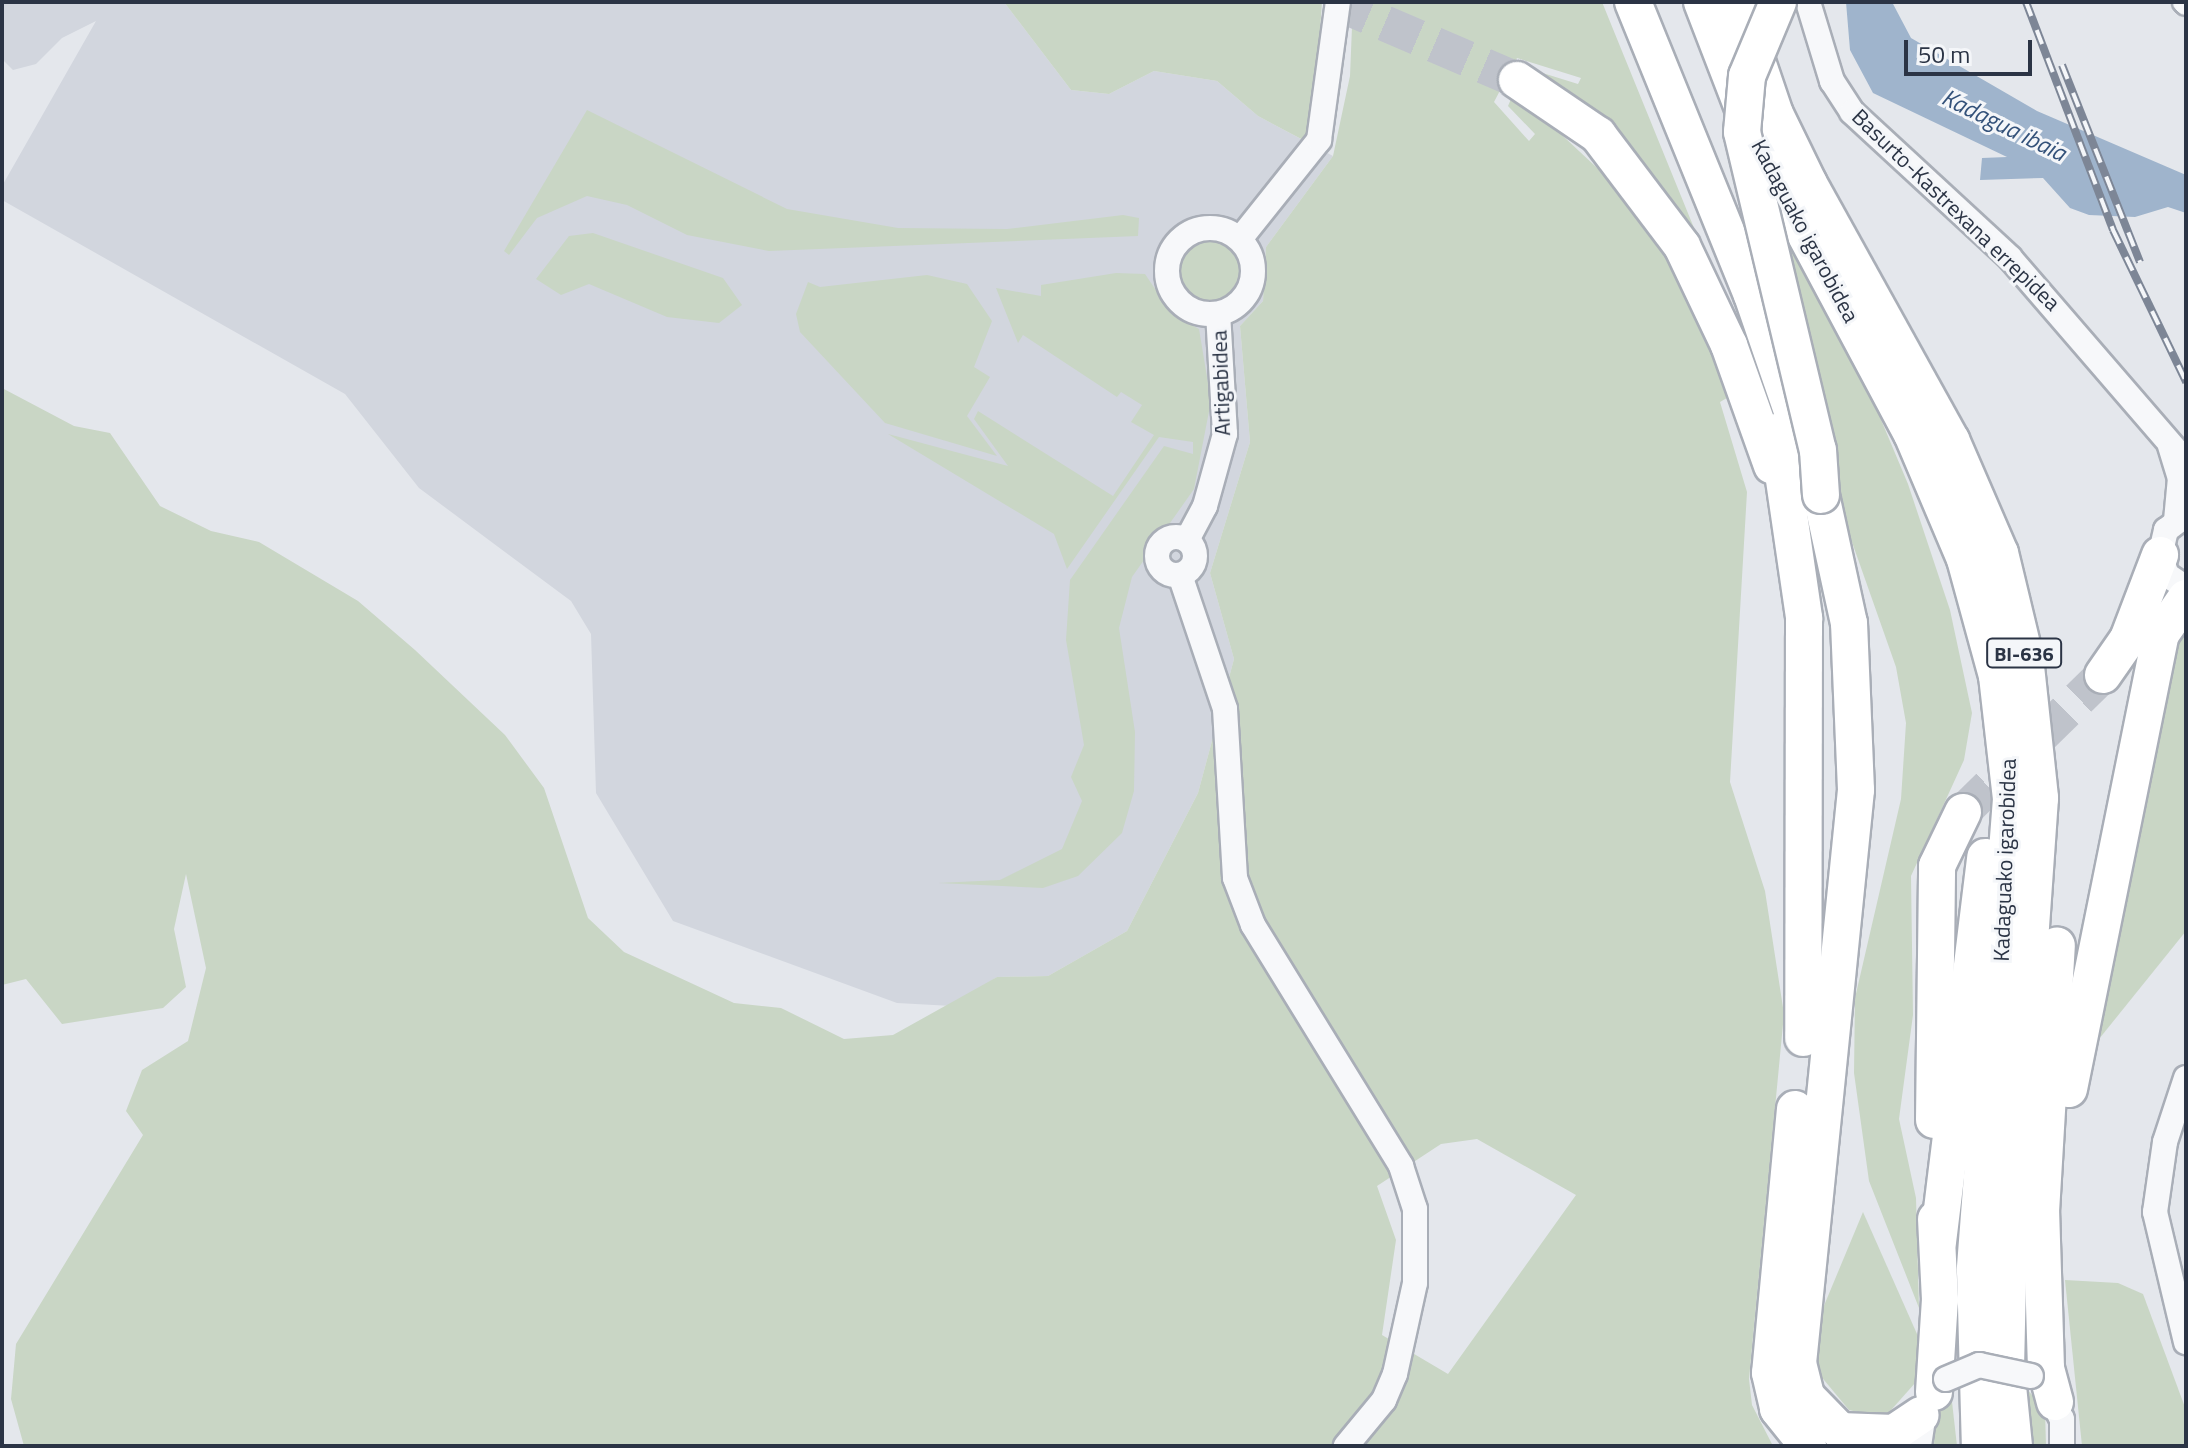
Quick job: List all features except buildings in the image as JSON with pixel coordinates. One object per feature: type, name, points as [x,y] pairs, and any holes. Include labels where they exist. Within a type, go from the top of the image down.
[{"type":"highway","points":[[1615,2],[1644,55],[1752,295],[1804,495],[1849,623],[1856,790],[1798,1363],[1806,1396],[1840,1431],[1894,1433],[1930,1408],[1938,1242],[1933,923],[1937,866],[1963,812]]},
{"type":"highway","points":[[1633,2],[1644,55]]},
{"type":"highway","name":"Kadaguako igarobidea","points":[[1702,2],[1756,142],[1912,434],[1981,616],[2008,734],[2011,799],[1975,1270],[1980,1446]]},
{"type":"highway","name":"Kadaguako igarobidea","points":[[1737,2],[1775,114],[1951,440],[2000,553],[2025,657],[2040,798],[2009,1236],[2006,1366],[2014,1446]]},
{"type":"highway","points":[[1778,2],[1747,76],[1742,132],[1818,450],[1804,495],[1806,1014],[1770,1373],[1778,1409],[1808,1446]]},
{"type":"highway","points":[[1517,80],[1598,135],[1643,188],[1707,297],[1764,453],[1804,495]]},
{"type":"highway","points":[[2000,553],[2025,595],[2050,717],[2058,910],[2041,1212],[2046,1368],[2055,1402]]},
{"type":"highway","points":[[2103,675],[2128,639],[2160,555]]},
{"type":"highway","points":[[2045,1288],[2054,1260],[2060,1130],[2112,867],[2161,634],[2186,598]]},
{"type":"highway","points":[[1938,1242],[1989,816],[1981,616]]},
{"type":"street","points":[[1240,239],[1319,140],[1338,2]]},
{"type":"street","name":"Basurto-Kastrexana errepidea","points":[[1808,2],[1832,81],[1852,112],[2010,258],[2186,462]]},
{"type":"street","points":[[1199,229],[1240,239],[1253,263],[1249,290],[1218,314],[1178,301],[1168,260],[1199,229]]},
{"type":"street","name":"Artigabidea","points":[[1218,314],[1225,434],[1205,506],[1187,540],[1169,539],[1158,552],[1162,569],[1180,575],[1225,709],[1239,890],[1253,925],[1401,1166],[1415,1209],[1415,1283],[1395,1374],[1384,1400],[1346,1446]]},
{"type":"street","name":"Basurto-Kastrexana errepidea","points":[[2160,555],[2181,518],[2180,478],[2166,437]]},
{"type":"street","points":[[2160,555],[2167,575],[2186,588]]},
{"type":"street","points":[[2186,1078],[2165,1142],[2155,1212],[2186,1342]]},
{"type":"street","points":[[1930,1408],[1998,1364],[2031,1376],[2055,1402],[2062,1446]]},
{"type":"shaded area","points":[[2,2],[1004,2],[1071,90],[1109,94],[1154,71],[1217,81],[1258,116],[1333,156],[1266,247],[1263,301],[1240,326],[1250,442],[1210,573],[1234,659],[1198,793],[1127,931],[1048,976],[997,977],[952,1006],[897,1003],[673,921],[596,793],[591,634],[571,601],[419,488],[345,394],[2,200],[2,186],[96,21],[62,38],[36,64],[13,70],[2,59]]},
{"type":"green space","points":[[1004,2],[1322,2],[1315,105],[1305,141],[1258,116],[1217,81],[1154,71],[1109,94],[1071,90]]},
{"type":"green space","points":[[1353,2],[1602,2],[1716,282],[1523,67],[1578,84],[1581,78],[1517,58],[1494,102],[1529,141],[1535,134],[1508,106],[1511,99],[1533,108],[1625,194],[1679,273],[1732,395],[1720,402],[1747,492],[1730,782],[1765,891],[1784,1014],[1749,1379],[1752,1405],[1773,1446],[24,1446],[11,1399],[16,1344],[143,1135],[126,1111],[142,1070],[188,1041],[206,968],[186,874],[174,929],[186,987],[163,1008],[62,1024],[26,979],[2,985],[2,388],[74,426],[110,433],[160,506],[211,531],[259,542],[358,601],[415,650],[505,735],[544,788],[588,918],[624,952],[734,1003],[781,1008],[844,1039],[893,1035],[997,977],[1048,976],[1127,931],[1198,793],[1234,659],[1210,573],[1250,442],[1240,326],[1263,301],[1266,247],[1333,156],[1350,76]],"holes":[[[1477,1139],[1576,1195],[1448,1374],[1382,1335],[1396,1240],[1377,1186],[1441,1144]]]},
{"type":"green space","points":[[587,110],[787,209],[898,228],[1007,229],[1123,215],[1139,218],[1138,236],[769,251],[687,235],[627,205],[587,196],[537,218],[509,255],[504,251]]},
{"type":"green space","points":[[1769,197],[1845,334],[1908,484],[1950,610],[1972,713],[1964,760],[1911,876],[1913,1015],[1899,1119],[1916,1198],[1919,1308],[1869,1181],[1854,1073],[1855,998],[1901,799],[1906,723],[1896,667],[1834,491]]},
{"type":"green space","points":[[593,233],[723,278],[742,305],[719,323],[667,317],[589,284],[561,295],[536,279],[569,236]]},
{"type":"green space","points":[[1211,238],[1224,241],[1234,248],[1241,258],[1244,271],[1241,284],[1234,294],[1224,301],[1211,304],[1198,301],[1188,294],[1181,284],[1178,271],[1181,258],[1188,248],[1198,241]]},
{"type":"green space","points":[[1116,273],[1145,274],[1172,314],[1199,329],[1211,401],[1194,489],[1132,577],[1119,628],[1135,732],[1134,791],[1122,833],[1078,876],[1043,888],[938,883],[1000,880],[1062,849],[1082,801],[1071,777],[1084,745],[1066,640],[1070,580],[1164,446],[1193,454],[1193,442],[1159,437],[1067,569],[1054,534],[888,434],[1008,466],[974,419],[978,411],[1113,496],[1154,435],[1131,422],[1142,405],[1121,392],[1117,397],[1023,335],[1018,343],[996,288],[1041,296],[1041,285]]},
{"type":"green space","points":[[927,275],[967,284],[992,321],[974,367],[990,377],[967,416],[997,456],[885,423],[800,332],[796,314],[808,282],[820,287]]},
{"type":"green space","points":[[2186,625],[2186,931],[2095,1044],[2172,652]]},
{"type":"green space","points":[[1863,1212],[1921,1343],[1916,1382],[1884,1418],[1849,1410],[1814,1368],[1818,1320]]},
{"type":"green space","points":[[2065,1280],[2118,1283],[2143,1294],[2186,1410],[2186,1446],[2082,1446]]},
{"type":"green space","points":[[2026,1388],[2045,1410],[2046,1446],[2033,1446]]},
{"type":"green space","points":[[1951,1393],[1957,1446],[1934,1446],[1935,1417]]},
{"type":"water","name":"Kadagua ibaia","points":[[1846,2],[1892,2],[1911,38],[2037,111],[2186,175],[2186,213],[2168,207],[2135,217],[2089,215],[2070,208],[2043,178],[1980,180],[1982,158],[2007,157],[1873,93],[1850,50]]},
{"type":"tunnel","points":[[1335,2],[1517,80]]},
{"type":"tunnel","points":[[1963,812],[2103,675]]},
{"type":"railway","points":[[2026,2],[2113,230],[2186,382]]},
{"type":"railway","points":[[2062,65],[2140,262]]}]
